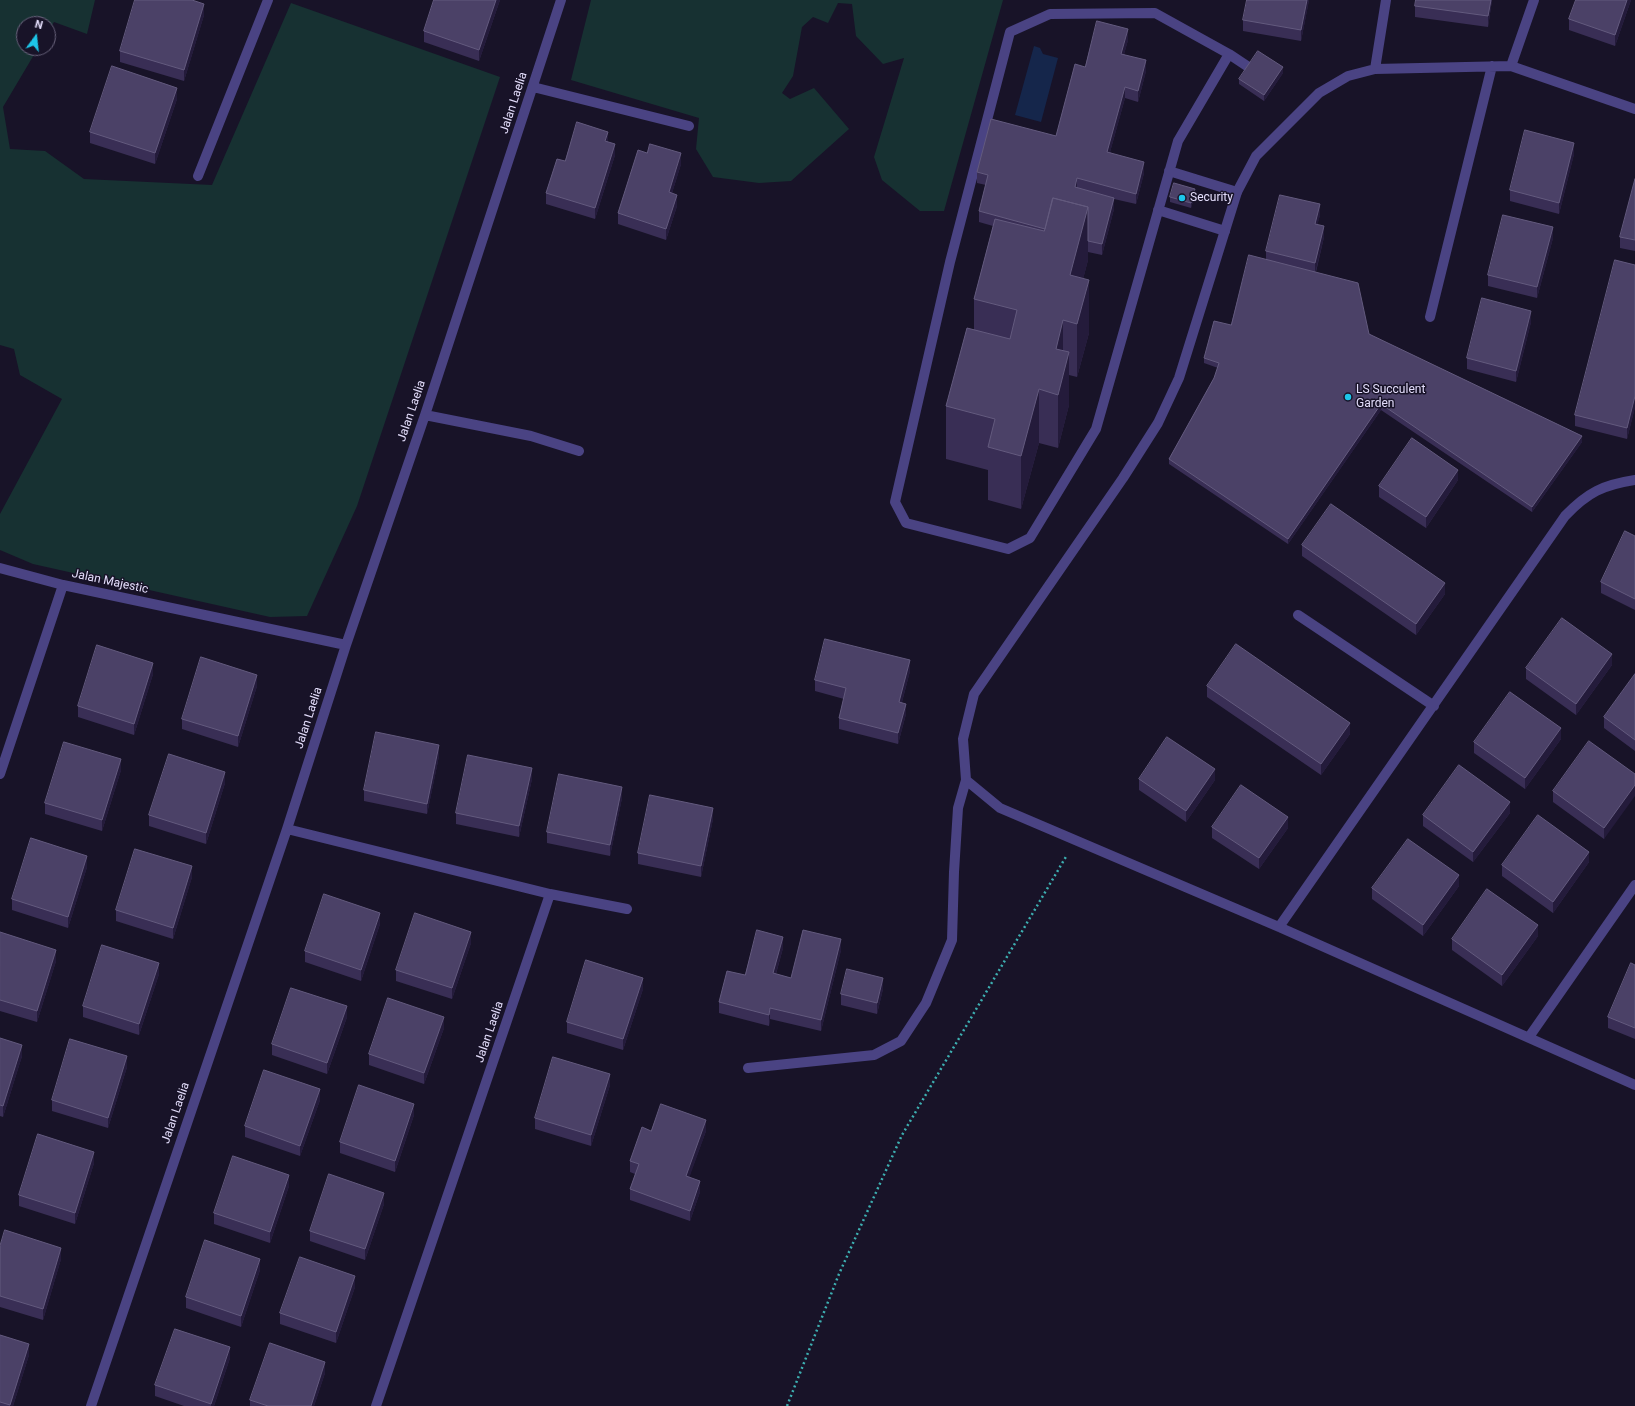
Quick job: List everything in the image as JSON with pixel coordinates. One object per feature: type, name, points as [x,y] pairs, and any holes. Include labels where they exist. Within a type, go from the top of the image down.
[{"type":"street","points":[[198,176],[268,0]]},
{"type":"street","name":"Jalan Laelia","points":[[91,1406],[287,829],[346,645],[425,415],[561,0]]},
{"type":"street","points":[[1375,69],[1386,0]]},
{"type":"street","points":[[1511,66],[1534,0]]},
{"type":"street","points":[[1229,54],[1178,141],[1096,429],[1030,538],[1008,548],[906,523],[895,502],[950,262],[1010,32],[1050,14],[1155,13],[1229,54],[1250,68]]},
{"type":"street","points":[[1430,317],[1492,66]]},
{"type":"street","points":[[748,1068],[874,1055],[901,1041],[926,1003],[952,940],[958,808],[966,780],[963,739],[974,694],[1123,478],[1158,423],[1179,378],[1237,192],[1256,156],[1319,93],[1348,76],[1375,69],[1511,66],[1635,109]]},
{"type":"street","points":[[533,87],[689,126]]},
{"type":"street","points":[[1169,171],[1237,192]]},
{"type":"street","points":[[1158,210],[1225,230]]},
{"type":"street","points":[[425,415],[531,436],[579,451]]},
{"type":"street","points":[[1279,927],[1565,516],[1578,502],[1595,490],[1635,480]]},
{"type":"street","points":[[0,568],[63,585]]},
{"type":"street","name":"Jalan Majestic","points":[[0,774],[63,585],[346,645]]},
{"type":"street","points":[[1298,615],[1434,706]]},
{"type":"street","points":[[966,780],[1000,808],[1279,927],[1635,1085]]},
{"type":"street","points":[[287,829],[550,894],[626,909]]},
{"type":"street","points":[[1529,1037],[1635,885]]},
{"type":"street","name":"Jalan Laelia","points":[[376,1406],[550,894]]},
{"type":"path","points":[[787,1406],[839,1274],[902,1135],[1076,840]]},
{"type":"green space","points":[[0,0],[95,0],[87,34],[56,23],[56,16],[16,16],[16,56],[33,56],[3,107],[10,149],[45,151],[84,179],[212,185],[291,3],[500,77],[357,506],[307,616],[270,617],[33,564],[0,550],[0,514],[62,399],[20,375],[14,349],[0,345]]},
{"type":"green space","points":[[591,0],[1003,0],[944,211],[920,211],[882,180],[874,157],[904,58],[883,64],[856,36],[852,4],[838,3],[828,23],[813,17],[802,27],[793,76],[782,93],[790,99],[814,88],[849,129],[791,181],[759,183],[713,177],[696,149],[699,118],[571,80]]},
{"type":"water","points":[[1034,46],[1040,48],[1043,54],[1058,58],[1041,122],[1015,115]]},
{"type":"building","points":[[135,0],[192,0],[204,4],[184,70],[120,51]]},
{"type":"building","points":[[434,0],[496,0],[479,50],[424,31]]},
{"type":"building","points":[[1247,0],[1307,0],[1301,30],[1243,20]]},
{"type":"building","points":[[1416,0],[1491,0],[1488,16],[1415,6]]},
{"type":"building","points":[[1576,0],[1627,0],[1615,35],[1569,19]]},
{"type":"building","points":[[1097,21],[1128,29],[1121,54],[1146,60],[1138,91],[1125,87],[1107,152],[1144,162],[1136,194],[1077,178],[1075,187],[1114,198],[1102,244],[1088,241],[1088,207],[1053,198],[1045,229],[979,211],[988,175],[977,172],[991,119],[1056,136],[1075,64],[1085,67]]},
{"type":"building","points":[[1258,51],[1283,67],[1264,95],[1239,79]]},
{"type":"building","points":[[112,66],[177,88],[155,153],[90,132]]},
{"type":"building","points":[[577,122],[608,132],[605,141],[615,144],[595,208],[546,193],[557,159],[565,161]]},
{"type":"building","points":[[1525,130],[1574,143],[1559,203],[1510,190]]},
{"type":"building","points":[[650,144],[681,153],[669,192],[677,195],[666,229],[618,213],[638,150],[647,153]]},
{"type":"building","points":[[1635,179],[1635,240],[1620,237]]},
{"type":"building","name":"Security","points":[[1174,183],[1195,189],[1191,203],[1170,197]]},
{"type":"building","points":[[1280,195],[1320,204],[1315,224],[1324,226],[1315,263],[1266,251]]},
{"type":"building","points":[[1053,198],[1088,207],[1070,275],[1089,280],[1077,324],[1063,320],[1056,349],[1069,352],[1058,395],[1039,389],[1021,456],[988,447],[995,419],[946,406],[967,328],[1010,339],[1017,310],[974,299],[995,219],[1044,231]]},
{"type":"building","points":[[1503,215],[1553,227],[1537,287],[1488,275]]},
{"type":"building","name":"LS Succulent Garden","points":[[1249,255],[1358,283],[1369,334],[1582,436],[1532,507],[1381,404],[1288,539],[1169,459],[1214,378],[1219,363],[1204,358],[1214,321],[1231,325]]},
{"type":"building","points":[[1615,260],[1635,265],[1635,396],[1627,428],[1575,415]]},
{"type":"building","points":[[1482,298],[1531,311],[1516,371],[1467,358]]},
{"type":"building","points":[[1412,438],[1458,470],[1426,517],[1379,486]]},
{"type":"building","points":[[1331,504],[1445,583],[1416,624],[1302,545]]},
{"type":"building","points":[[1625,531],[1635,536],[1635,599],[1601,582]]},
{"type":"building","points":[[1562,618],[1612,654],[1576,704],[1526,668]]},
{"type":"building","points":[[825,639],[910,660],[899,702],[906,704],[898,733],[839,718],[846,688],[815,680]]},
{"type":"building","points":[[1236,644],[1350,723],[1321,764],[1207,686]]},
{"type":"building","points":[[97,645],[153,663],[134,724],[78,706]]},
{"type":"building","points":[[201,657],[257,675],[238,736],[182,719]]},
{"type":"building","points":[[1635,674],[1635,740],[1604,717]]},
{"type":"building","points":[[1510,692],[1561,728],[1525,778],[1474,742]]},
{"type":"building","points":[[376,732],[439,745],[427,804],[364,790]]},
{"type":"building","points":[[1167,737],[1215,769],[1186,811],[1139,779]]},
{"type":"building","points":[[1589,741],[1635,774],[1635,785],[1604,828],[1553,791]]},
{"type":"building","points":[[64,742],[121,759],[102,820],[45,803]]},
{"type":"building","points":[[169,754],[225,772],[206,833],[149,815]]},
{"type":"building","points":[[468,755],[532,768],[519,826],[456,813]]},
{"type":"building","points":[[1459,765],[1510,802],[1473,852],[1423,815]]},
{"type":"building","points":[[559,774],[622,787],[610,845],[547,832]]},
{"type":"building","points":[[1241,785],[1288,817],[1259,858],[1212,827]]},
{"type":"building","points":[[650,795],[713,808],[701,866],[638,853]]},
{"type":"building","points":[[1538,815],[1589,852],[1553,902],[1502,865]]},
{"type":"building","points":[[31,838],[87,856],[68,917],[12,899]]},
{"type":"building","points":[[1408,839],[1459,875],[1423,925],[1372,888]]},
{"type":"building","points":[[135,849],[192,866],[173,928],[116,910]]},
{"type":"building","points":[[1487,889],[1538,925],[1502,975],[1452,939]]},
{"type":"building","points":[[324,894],[380,913],[361,970],[305,951]]},
{"type":"building","points":[[415,913],[471,932],[452,988],[396,970]]},
{"type":"building","points":[[757,930],[783,937],[773,973],[791,978],[803,930],[841,939],[821,1020],[770,1008],[769,1015],[719,1002],[727,971],[745,975]]},
{"type":"building","points":[[0,932],[56,950],[37,1011],[0,1000]]},
{"type":"building","points":[[102,945],[159,963],[139,1024],[83,1006]]},
{"type":"building","points":[[586,960],[643,978],[623,1039],[567,1022]]},
{"type":"building","points":[[1631,963],[1635,965],[1635,1028],[1608,1017]]},
{"type":"building","points":[[847,969],[883,978],[877,1003],[841,994]]},
{"type":"building","points":[[291,988],[347,1006],[327,1063],[272,1044]]},
{"type":"building","points":[[388,998],[444,1017],[424,1073],[369,1054]]},
{"type":"building","points":[[0,1038],[22,1045],[3,1106],[0,1105]]},
{"type":"building","points":[[70,1039],[127,1056],[108,1118],[52,1100]]},
{"type":"building","points":[[553,1057],[610,1074],[591,1135],[535,1118]]},
{"type":"building","points":[[264,1070],[320,1089],[300,1146],[245,1126]]},
{"type":"building","points":[[359,1085],[414,1104],[395,1161],[340,1142]]},
{"type":"building","points":[[661,1104],[706,1120],[686,1176],[700,1181],[690,1211],[630,1189],[639,1164],[630,1161],[642,1127],[651,1131]]},
{"type":"building","points":[[38,1134],[94,1152],[75,1213],[19,1195]]},
{"type":"building","points":[[233,1156],[289,1175],[270,1232],[214,1213]]},
{"type":"building","points":[[329,1174],[384,1193],[365,1249],[310,1231]]},
{"type":"building","points":[[5,1230],[61,1248],[43,1309],[0,1296],[0,1246]]},
{"type":"building","points":[[205,1240],[260,1259],[241,1316],[186,1297]]},
{"type":"building","points":[[300,1257],[355,1276],[336,1332],[280,1313]]},
{"type":"building","points":[[175,1329],[230,1347],[211,1404],[155,1385]]},
{"type":"building","points":[[0,1335],[29,1344],[10,1405],[0,1402]]},
{"type":"building","points":[[270,1343],[325,1362],[311,1406],[268,1406],[250,1400]]},
{"type":"place","name":"Security","points":[[1182,198]]},
{"type":"place","name":"LS Succulent Garden","points":[[1348,397]]}]
